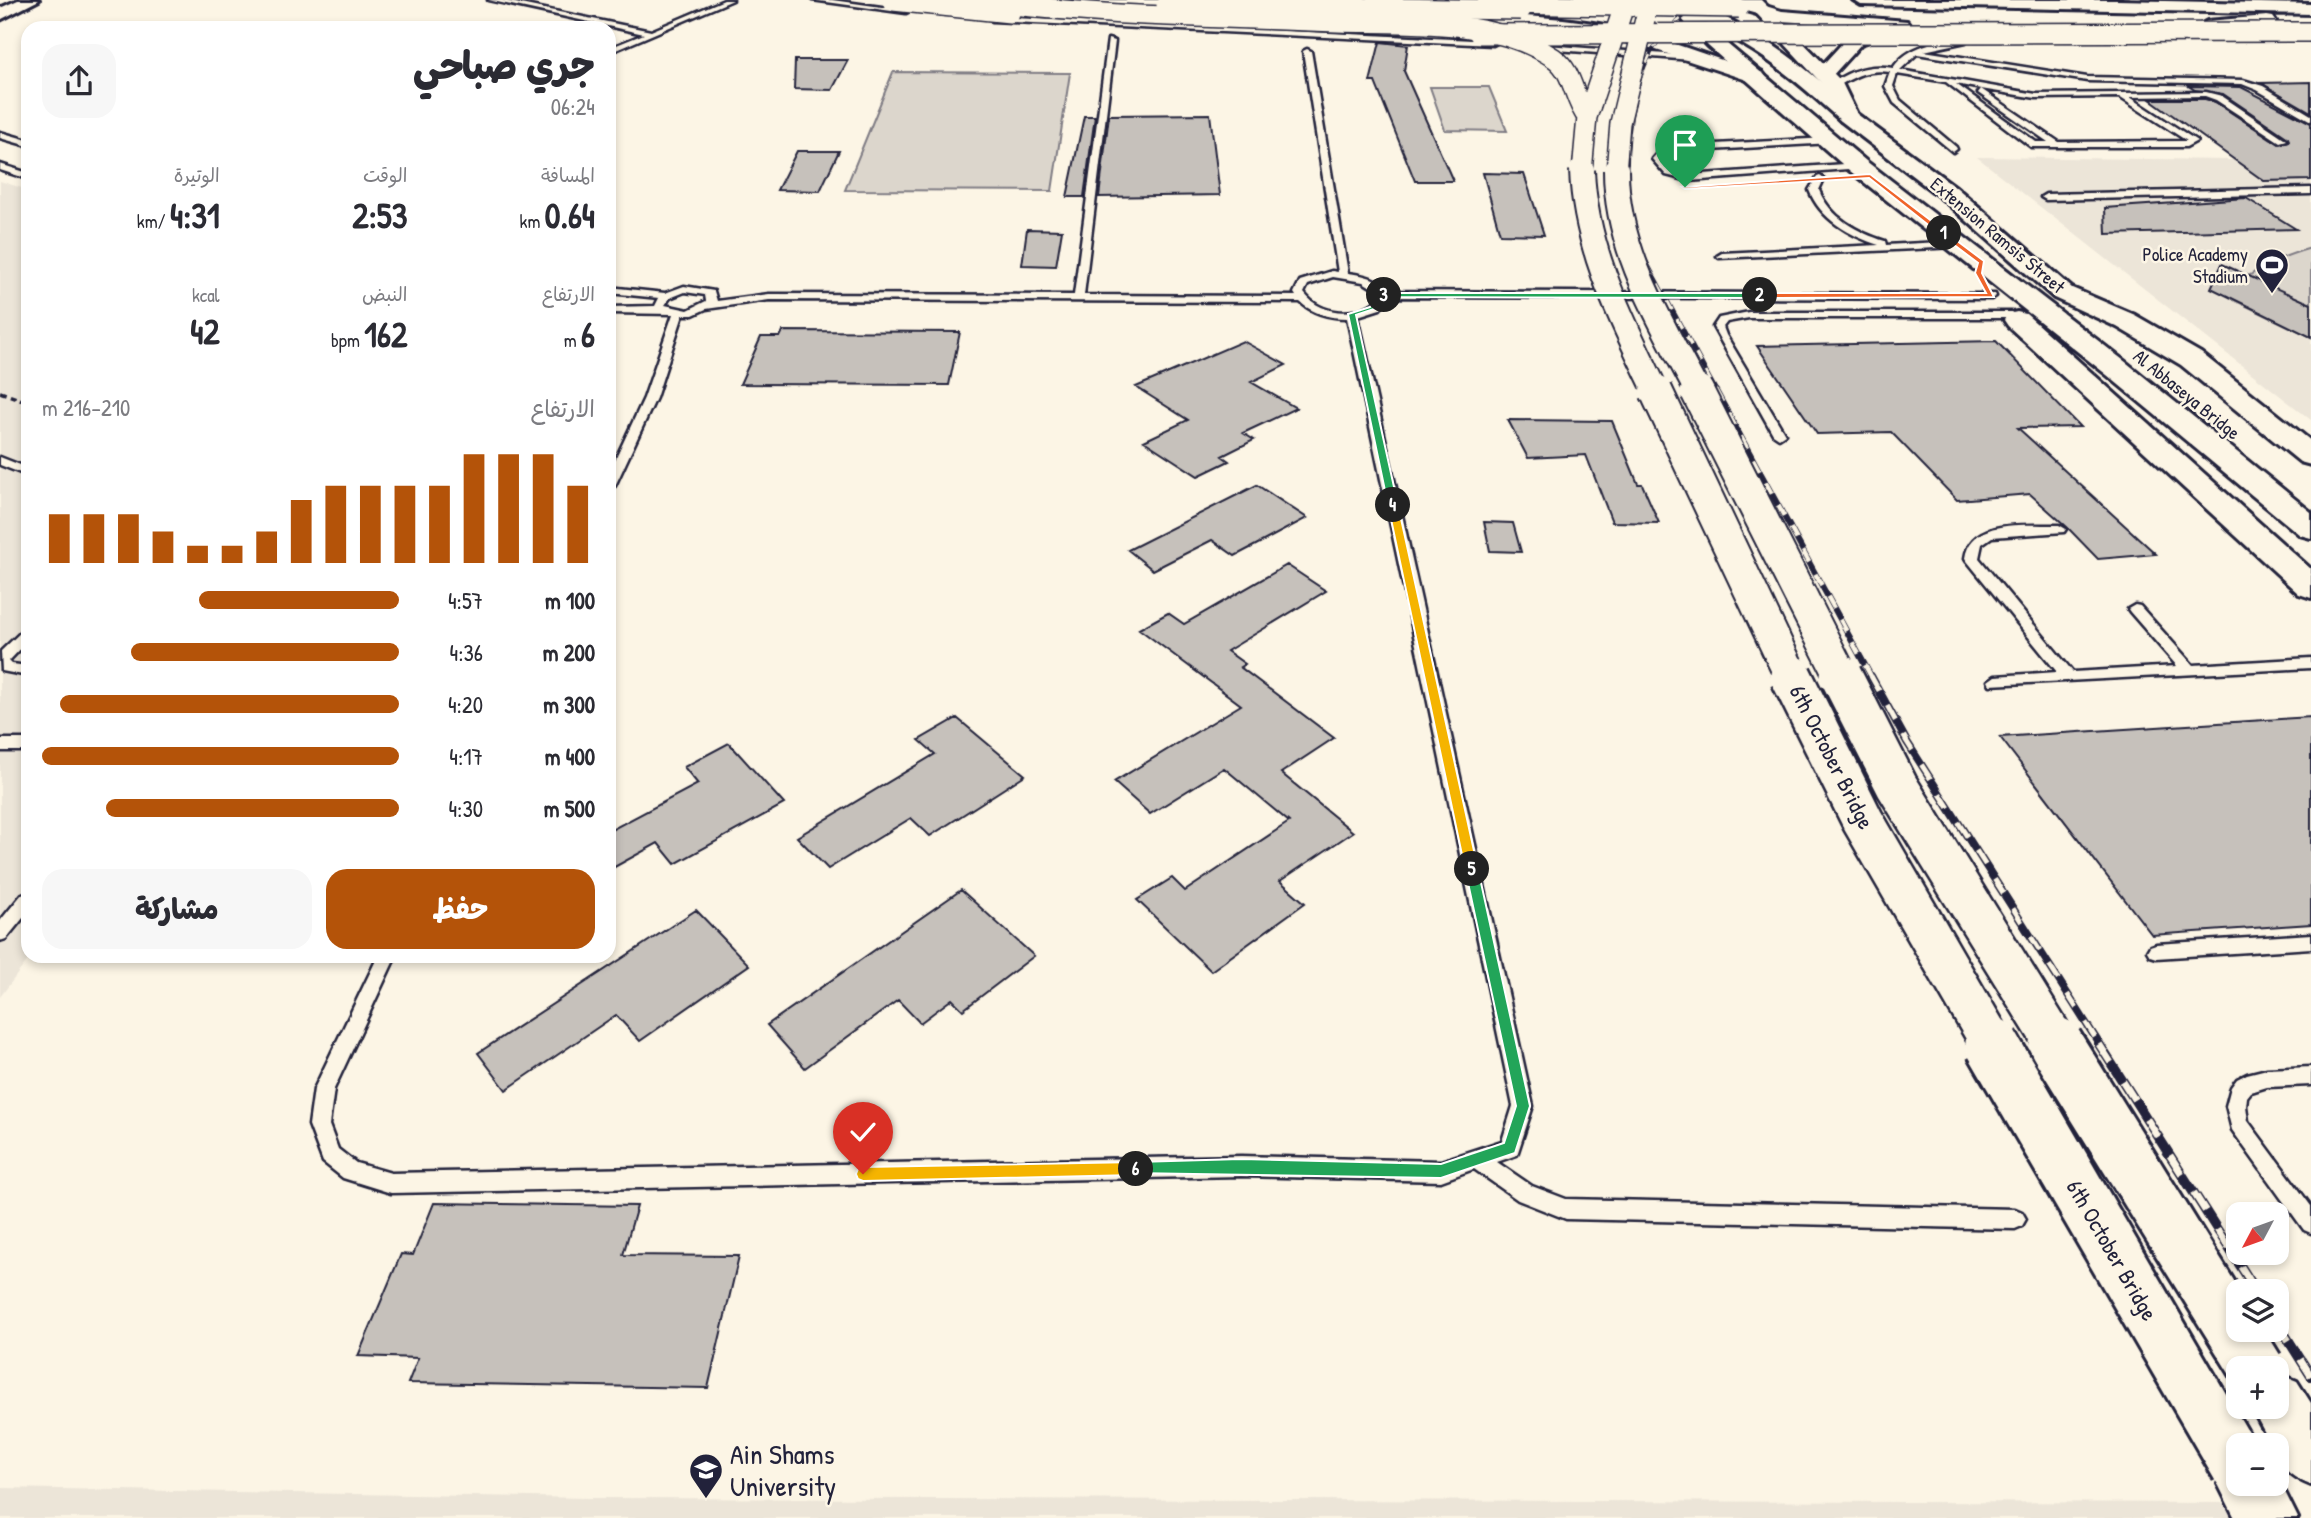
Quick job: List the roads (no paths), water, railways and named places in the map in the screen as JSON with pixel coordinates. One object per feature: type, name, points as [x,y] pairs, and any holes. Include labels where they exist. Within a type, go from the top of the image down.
[{"type":"main road","points":[[0,15],[31,0]]},
{"type":"main road","points":[[962,0],[1160,16],[1422,25],[1485,33],[1528,45],[1560,62],[1572,77],[1577,102],[1587,117]]},
{"type":"main road","points":[[1035,0],[1158,11],[1516,21],[1575,26],[1613,32],[1756,77]]},
{"type":"main road","points":[[1073,0],[1166,5],[2193,18],[2311,10]]},
{"type":"main road","points":[[1250,0],[2311,21]]},
{"type":"main road","points":[[1516,21],[1527,15],[1532,7],[1532,0]]},
{"type":"main road","name":"6th October Bridge","points":[[1626,0],[1587,117],[1582,156],[1585,199],[1592,240],[1606,285],[1811,719],[1879,849],[2226,1447]]},
{"type":"main road","points":[[1728,0],[1808,19],[1908,24],[2209,26],[2267,21]]},
{"type":"main road","points":[[1908,24],[1870,15],[1860,10],[1859,5],[1863,0],[2311,10]]},
{"type":"main road","points":[[893,1],[1132,22],[1459,34],[2311,32]]},
{"type":"main road","points":[[1664,2],[1728,25],[1757,40],[1798,70],[1848,117]]},
{"type":"main road","name":"6th October Bridge","points":[[1664,2],[1618,122],[1614,159],[1620,217],[1644,287],[1897,786],[2250,1356]]},
{"type":"main road","name":"Extension Ramsis Street","points":[[1664,2],[1864,171],[2117,369]]},
{"type":"main road","name":"Extension Ramsis Street","points":[[1759,6],[1829,79],[1848,117],[1948,192],[2063,293],[2126,321],[2191,359],[2311,456]]},
{"type":"main road","points":[[1829,79],[1855,40],[1886,28],[1908,24]]},
{"type":"main road","name":"Extension Ramsis Street","points":[[1982,263],[1979,273],[2001,305]]},
{"type":"main road","name":"Al Abbaseya Bridge","points":[[2063,293],[2311,495]]},
{"type":"main road","points":[[2001,305],[2311,587]]},
{"type":"main road","name":"Al Abbaseya Bridge","points":[[2117,369],[2311,528]]},
{"type":"main road","points":[[2288,1419],[2311,1456]]},
{"type":"main road","points":[[2255,1496],[2268,1518]]},
{"type":"lane","points":[[491,0],[592,21]]},
{"type":"lane","points":[[616,48],[730,0]]},
{"type":"lane","points":[[815,0],[1038,22],[1471,42],[1696,58]]},
{"type":"lane","points":[[616,26],[650,33]]},
{"type":"lane","points":[[1953,149],[1891,94],[1889,86],[1895,69],[1916,52],[1929,46],[1963,40]]},
{"type":"lane","points":[[1079,296],[1111,41]]},
{"type":"lane","points":[[1929,46],[2022,60],[2054,73]]},
{"type":"lane","points":[[1307,51],[1343,274]]},
{"type":"lane","points":[[1916,52],[2097,80],[2243,82],[2260,88],[2311,119]]},
{"type":"lane","points":[[1829,79],[1859,71],[1895,69],[1974,86],[2051,97],[2210,95],[2247,115],[2283,141]]},
{"type":"lane","points":[[1944,79],[2029,144],[2186,144],[2193,141],[2122,96]]},
{"type":"lane","points":[[1974,86],[2059,146]]},
{"type":"lane","points":[[2001,122],[2024,121]]},
{"type":"lane","points":[[0,135],[21,141]]},
{"type":"lane","points":[[1829,141],[1676,149],[1663,152],[1656,159],[1669,173],[1689,178],[1864,171]]},
{"type":"lane","points":[[0,167],[21,174]]},
{"type":"lane","points":[[1685,187],[1820,179],[1864,171]]},
{"type":"lane","points":[[1820,179],[1814,190],[1820,204],[1858,234],[1896,247]]},
{"type":"lane","points":[[2046,197],[2311,191]]},
{"type":"lane","points":[[1722,256],[1958,244]]},
{"type":"lane","points":[[616,310],[663,309],[678,313],[769,297],[1079,296],[1301,299],[1316,309],[1352,314],[1380,305],[1384,294],[1381,288],[1366,279],[1343,274],[1321,275],[1304,282],[1299,293],[1301,299]]},
{"type":"lane","points":[[663,309],[661,300],[684,289],[703,290],[713,297],[707,306]]},
{"type":"lane","points":[[616,291],[666,296]]},
{"type":"lane","points":[[1384,294],[2001,305]]},
{"type":"lane","points":[[1779,433],[1721,335],[1718,327],[1723,320],[1749,315],[2001,305]]},
{"type":"lane","points":[[616,471],[650,398],[678,313]]},
{"type":"lane","points":[[384,963],[324,1090],[319,1125],[330,1155],[350,1171],[391,1183],[1241,1166],[1441,1171],[1510,1148],[1523,1106],[1352,314]]},
{"type":"lane","points":[[0,461],[21,469]]},
{"type":"lane","points":[[2059,529],[1993,533],[1980,538],[1973,547],[1972,558],[2069,677]]},
{"type":"lane","points":[[2135,609],[2189,670]]},
{"type":"lane","points":[[21,639],[2,661],[7,668],[21,670]]},
{"type":"lane","points":[[1995,681],[2311,663]]},
{"type":"lane","points":[[0,745],[21,745]]},
{"type":"lane","points":[[0,934],[21,908]]},
{"type":"lane","points":[[2156,951],[2311,941]]},
{"type":"lane","points":[[2311,1076],[2251,1080],[2237,1090],[2233,1105],[2239,1124],[2311,1223]]},
{"type":"lane","points":[[1478,1160],[1525,1194],[1566,1209],[2015,1219]]},
{"type":"railway","points":[[1627,172],[1631,116],[1648,59],[1669,29],[1708,0]]},
{"type":"railway","points":[[1627,172],[1627,200],[1640,251],[1717,393]]},
{"type":"railway","points":[[1716,391],[1872,678]]},
{"type":"railway","points":[[1871,676],[1907,742],[2100,1045]]},
{"type":"railway","points":[[2099,1044],[2249,1279]]},
{"type":"railway","points":[[2289,1341],[2311,1376]]},
{"type":"place","name":"Police Academy Stadium","points":[[2272,295]]},
{"type":"place","name":"Ain Shams University","points":[[706,1500]]}]
